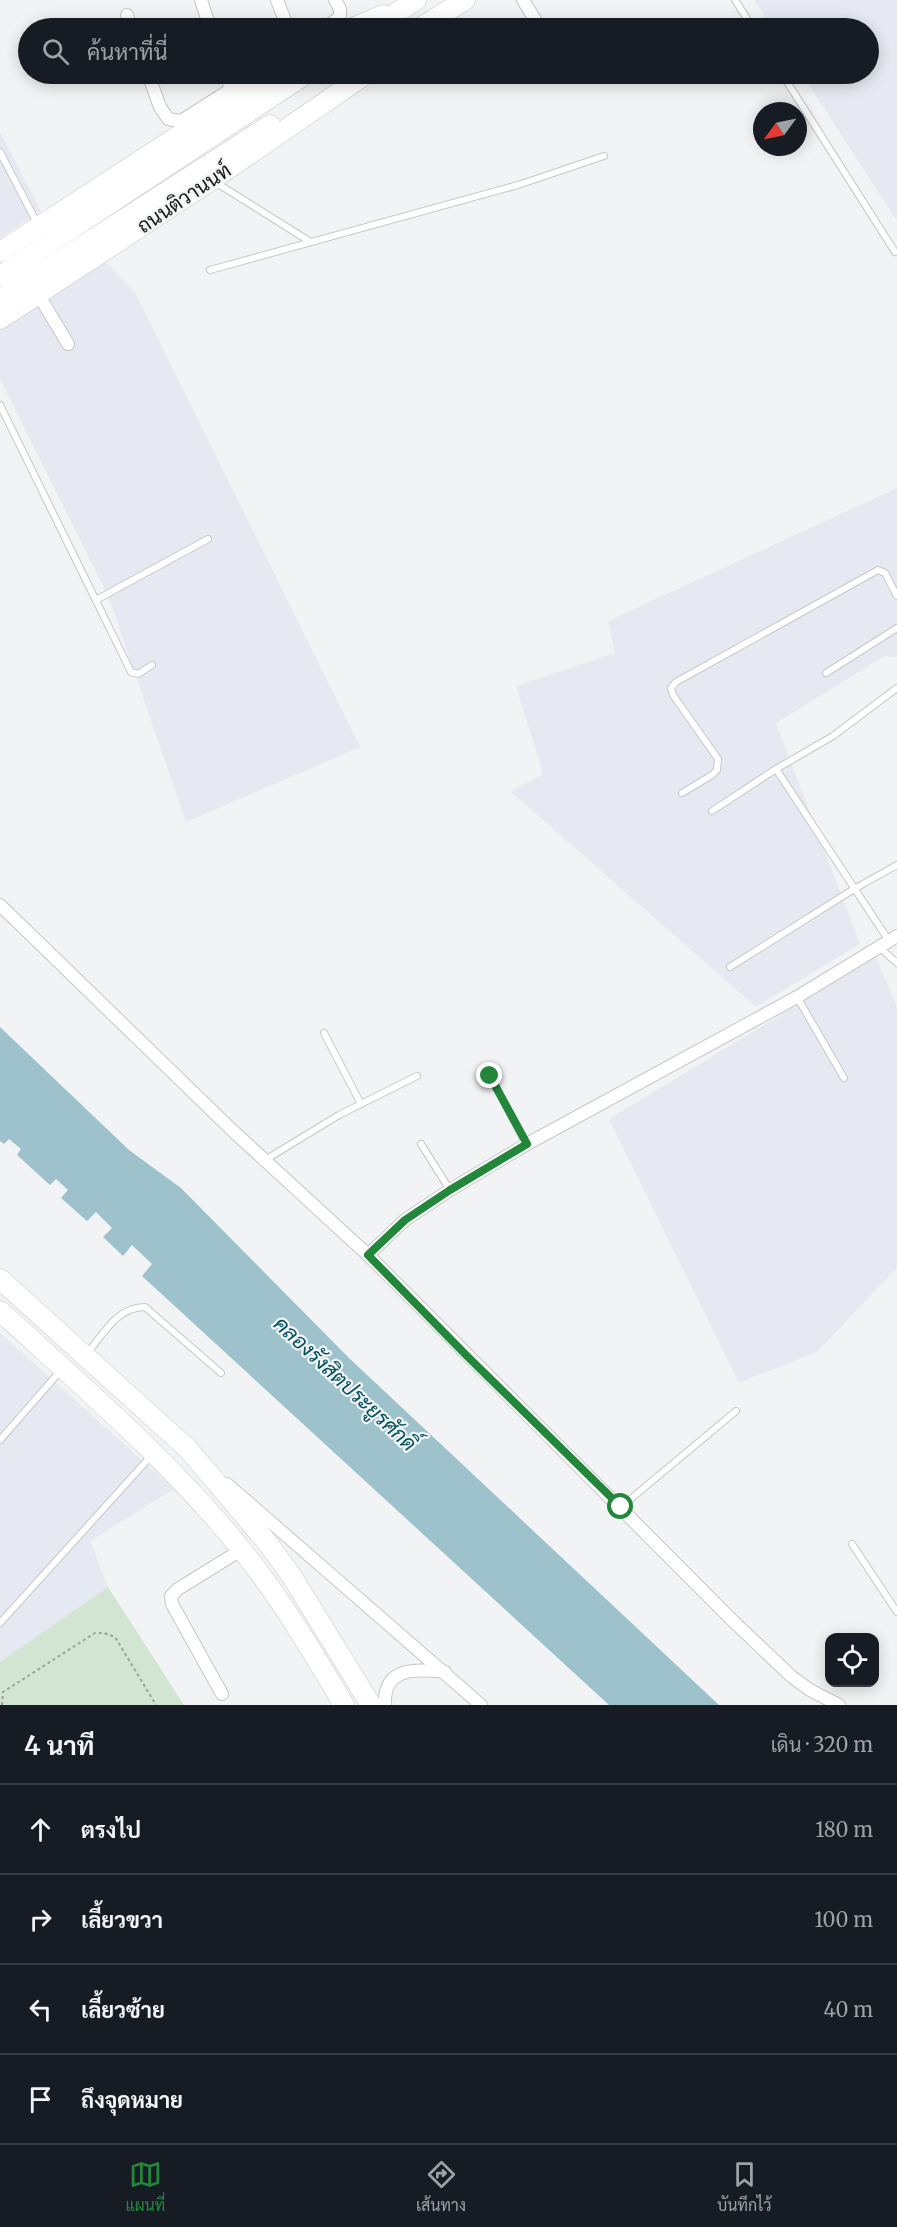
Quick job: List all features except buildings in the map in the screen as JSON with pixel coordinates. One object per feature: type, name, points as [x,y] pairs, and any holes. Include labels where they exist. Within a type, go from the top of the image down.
[{"type":"main road","points":[[389,18],[416,0]]},
{"type":"main road","points":[[436,18],[465,0]]},
{"type":"main road","points":[[373,18],[400,11]]},
{"type":"main road","points":[[0,252],[258,84]]},
{"type":"main road","name":"ถนนติวานนท์","points":[[0,299],[97,224],[292,84]]},
{"type":"main road","name":"ถนนติวานนท์","points":[[0,276],[97,224],[333,84]]},
{"type":"main road","name":"ถนนติวานนท์","points":[[0,319],[212,180],[351,84]]},
{"type":"main road","points":[[0,1279],[188,1449],[266,1541],[291,1575],[371,1705]]},
{"type":"main road","points":[[0,1311],[186,1485],[242,1550],[298,1630],[344,1705]]},
{"type":"street","points":[[201,0],[207,18]]},
{"type":"street","points":[[278,0],[284,18]]},
{"type":"street","points":[[335,0],[340,9],[340,16],[338,18]]},
{"type":"street","points":[[523,0],[534,18]]},
{"type":"street","points":[[152,84],[160,108],[168,119],[181,121],[239,84]]},
{"type":"street","points":[[229,84],[231,89]]},
{"type":"street","points":[[38,294],[68,344]]},
{"type":"street","points":[[0,905],[265,1160],[368,1255],[733,1621],[792,1677],[810,1690],[839,1705]]},
{"type":"street","points":[[368,1255],[405,1220],[450,1190],[527,1144],[797,997],[888,941]]},
{"type":"street","points":[[188,1449],[481,1705]]},
{"type":"street","points":[[222,1694],[171,1604],[171,1596],[178,1589],[242,1550]]},
{"type":"street","points":[[385,1705],[384,1695],[390,1682],[404,1671],[419,1669],[445,1672]]},
{"type":"lane","points":[[735,0],[747,18]]},
{"type":"lane","points":[[788,84],[895,252]]},
{"type":"lane","points":[[0,152],[39,225]]},
{"type":"lane","points":[[210,270],[518,184],[604,156]]},
{"type":"lane","points":[[212,180],[309,241]]},
{"type":"lane","points":[[0,405],[131,672],[138,674],[153,665]]},
{"type":"lane","points":[[96,600],[208,539]]},
{"type":"lane","points":[[682,793],[712,775],[717,770],[718,759],[673,695],[671,688],[676,682],[878,570],[885,573],[897,596]]},
{"type":"lane","points":[[826,673],[897,628]]},
{"type":"lane","points":[[712,811],[776,769],[833,736],[897,688]]},
{"type":"lane","points":[[776,769],[888,941],[897,963]]},
{"type":"lane","points":[[730,967],[854,889],[897,865]]},
{"type":"lane","points":[[797,997],[844,1078]]},
{"type":"lane","points":[[324,1032],[361,1104]]},
{"type":"lane","points":[[265,1160],[361,1104],[417,1076]]},
{"type":"lane","points":[[490,1076],[527,1144]]},
{"type":"lane","points":[[421,1144],[450,1190]]},
{"type":"lane","points":[[85,1357],[120,1313],[134,1307],[145,1307],[221,1373]]},
{"type":"lane","points":[[0,1440],[63,1369]]},
{"type":"lane","points":[[621,1507],[736,1411]]},
{"type":"lane","points":[[0,1623],[153,1453]]},
{"type":"lane","points":[[852,1544],[897,1612]]},
{"type":"path","points":[[2,1705],[3,1692],[94,1633],[104,1633],[115,1637],[156,1705]]},
{"type":"shaded area","points":[[754,0],[897,0],[897,221],[808,84],[879,84],[879,18],[766,18]]},
{"type":"shaded area","points":[[0,132],[41,211],[0,238]]},
{"type":"shaded area","points":[[104,260],[136,294],[360,747],[186,822],[109,598],[0,379],[0,328]]},
{"type":"shaded area","points":[[897,488],[897,658],[885,656],[776,723],[860,944],[756,1007],[511,792],[543,774],[516,686],[615,653],[608,621]]},
{"type":"shaded area","points":[[876,957],[897,1007],[897,1268],[817,1352],[739,1383],[609,1119]]},
{"type":"shaded area","points":[[0,1333],[174,1489],[90,1541],[108,1587],[0,1662]]},
{"type":"green space","points":[[108,1587],[184,1705],[0,1705],[0,1662]]},
{"type":"water","name":"คลองรังสิตประยูรศักดิ์","points":[[0,1027],[129,1150],[181,1188],[349,1358],[719,1705],[609,1705],[142,1276],[152,1264],[132,1245],[123,1256],[103,1237],[112,1228],[96,1212],[87,1221],[61,1198],[68,1190],[56,1179],[50,1185],[17,1155],[21,1149],[9,1139],[4,1144],[0,1141]]},
{"type":"route","points":[[490,1076],[527,1144],[405,1220],[368,1255],[621,1507]]}]
